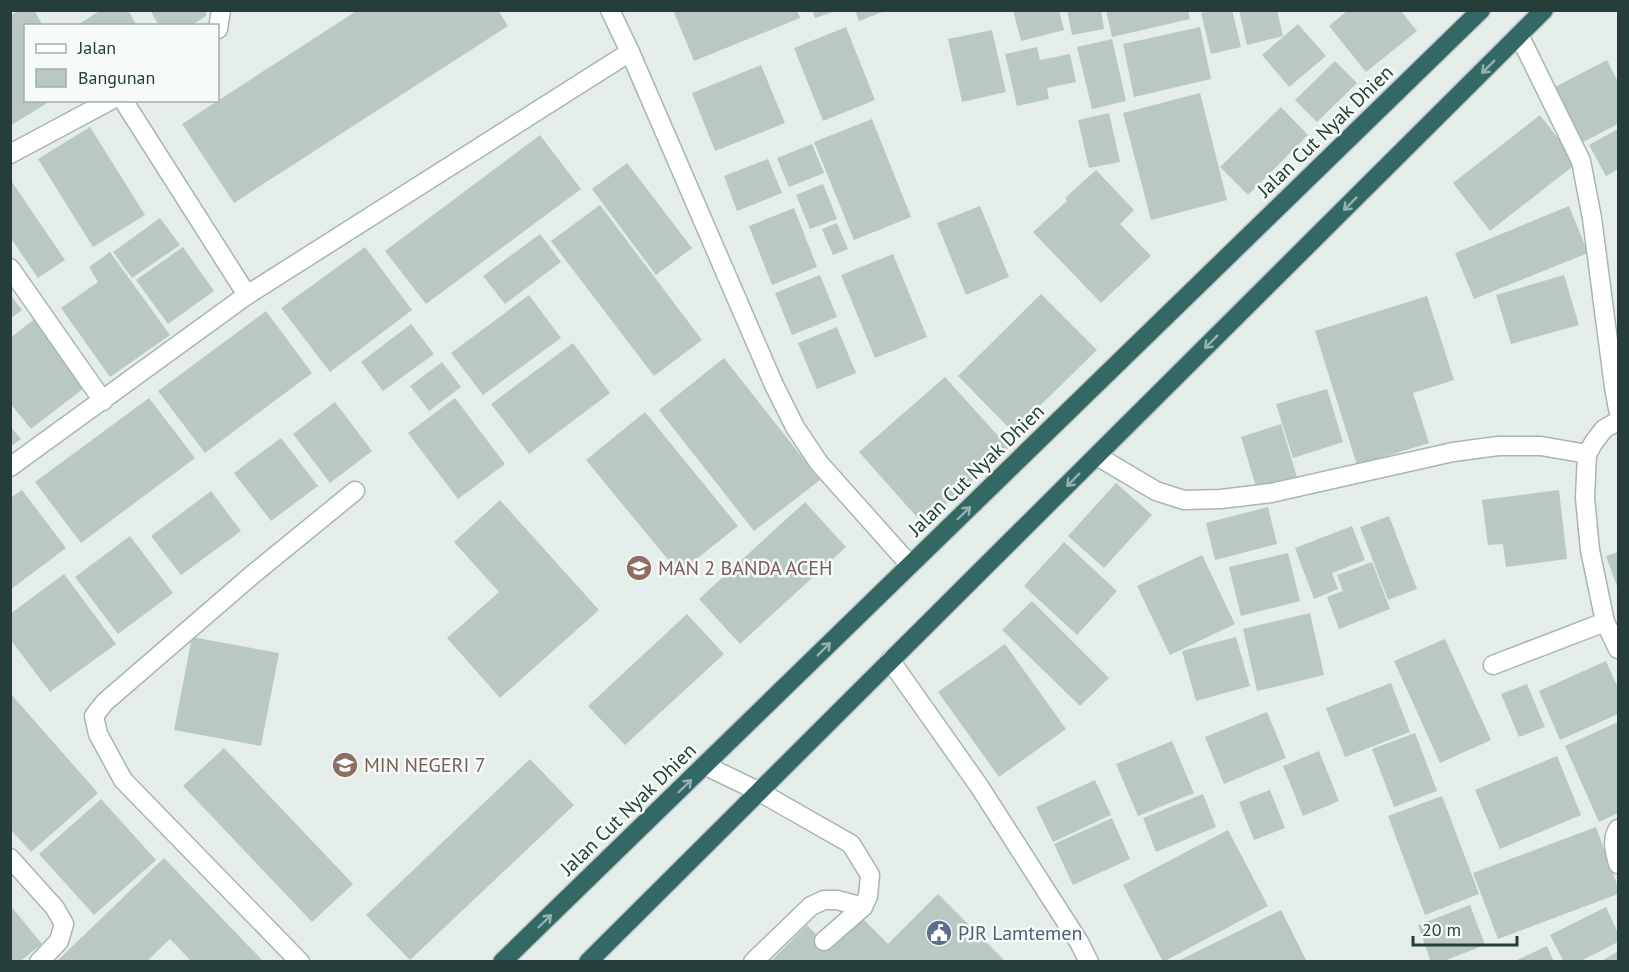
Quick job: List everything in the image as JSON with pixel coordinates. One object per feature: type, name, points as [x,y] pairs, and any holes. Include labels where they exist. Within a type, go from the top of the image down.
[{"type":"highway","name":"Jalan Cut Nyak Dhien","points":[[510,959],[910,565],[1481,10]]},
{"type":"highway","points":[[588,962],[758,790],[1544,10]]},
{"type":"street","points":[[610,10],[774,385],[795,427],[819,463],[910,565]]},
{"type":"street","points":[[1519,35],[1581,161],[1592,218],[1618,409]]},
{"type":"street","points":[[10,466],[247,296],[630,52]]},
{"type":"street","points":[[10,154],[107,102]]},
{"type":"street","points":[[124,102],[247,296]]},
{"type":"street","points":[[10,268],[103,400]]},
{"type":"street","points":[[1618,421],[1604,429],[1587,454],[1585,498],[1590,550],[1605,622],[1618,649]]},
{"type":"street","points":[[1097,456],[1156,491],[1184,500],[1193,500],[1270,493],[1454,452],[1498,446],[1541,446],[1587,454]]},
{"type":"street","points":[[300,962],[123,780],[98,734],[94,716],[105,702],[355,491]]},
{"type":"street","points":[[1493,665],[1605,622]]},
{"type":"street","points":[[890,660],[979,786],[1079,942],[1089,962]]},
{"type":"street","points":[[706,766],[758,790],[851,844],[870,875],[868,896],[863,907],[824,941]]},
{"type":"street","points":[[1618,829],[1614,837],[1614,846],[1618,864]]},
{"type":"street","points":[[10,858],[55,908],[64,924],[59,941],[39,962]]},
{"type":"street","points":[[753,962],[811,906],[824,900],[837,900],[863,907]]},
{"type":"building","points":[[19,10],[34,10],[42,24],[24,24],[24,102],[49,102],[10,126],[10,16]]},
{"type":"building","points":[[101,10],[128,10],[136,24],[79,24]]},
{"type":"building","points":[[150,10],[204,10],[207,15],[194,24],[158,24]]},
{"type":"building","points":[[358,10],[498,10],[508,26],[234,203],[182,124]]},
{"type":"building","points":[[673,10],[797,10],[800,18],[694,61]]},
{"type":"building","points":[[812,10],[836,10],[836,11],[815,18]]},
{"type":"building","points":[[855,10],[885,10],[885,11],[859,21]]},
{"type":"building","points":[[1013,10],[1059,10],[1064,30],[1021,41]]},
{"type":"building","points":[[1067,10],[1101,10],[1104,29],[1072,35]]},
{"type":"building","points":[[1106,10],[1188,10],[1190,19],[1112,37]]},
{"type":"building","points":[[1232,10],[1241,47],[1211,54],[1201,13]]},
{"type":"building","points":[[1239,10],[1277,10],[1283,36],[1247,45]]},
{"type":"building","points":[[1348,10],[1400,10],[1417,31],[1366,72],[1329,26]]},
{"type":"building","points":[[1298,24],[1326,56],[1289,87],[1262,55]]},
{"type":"building","points":[[846,27],[875,100],[823,121],[794,48]]},
{"type":"building","points":[[1200,27],[1211,79],[1134,97],[1123,44]]},
{"type":"building","points":[[992,30],[1006,92],[962,102],[948,39]]},
{"type":"building","points":[[1112,39],[1126,101],[1092,109],[1077,47]]},
{"type":"building","points":[[1037,47],[1040,60],[1070,54],[1076,82],[1047,88],[1049,99],[1017,106],[1005,54]]},
{"type":"building","points":[[1607,60],[1618,82],[1618,124],[1583,142],[1555,87]]},
{"type":"building","points":[[1335,61],[1357,83],[1317,122],[1295,100]]},
{"type":"building","points":[[761,65],[785,123],[715,151],[692,93]]},
{"type":"building","points":[[1200,93],[1227,200],[1151,220],[1123,113]]},
{"type":"building","points":[[1281,107],[1308,135],[1248,195],[1220,167]]},
{"type":"building","points":[[1109,113],[1120,162],[1089,168],[1078,120]]},
{"type":"building","points":[[1540,115],[1577,163],[1490,231],[1453,183]]},
{"type":"building","points":[[872,119],[911,217],[854,240],[814,142]]},
{"type":"building","points":[[90,127],[145,215],[93,247],[38,159]]},
{"type":"building","points":[[1618,129],[1618,169],[1606,176],[1589,145]]},
{"type":"building","points":[[540,135],[581,189],[426,304],[385,251]]},
{"type":"building","points":[[812,144],[824,173],[789,187],[777,158]]},
{"type":"building","points":[[768,159],[782,193],[737,211],[724,176]]},
{"type":"building","points":[[627,163],[692,248],[656,275],[592,189]]},
{"type":"building","points":[[1096,170],[1134,210],[1120,224],[1151,256],[1101,303],[1033,232]]},
{"type":"building","points":[[10,179],[65,260],[38,278],[10,237]]},
{"type":"building","points":[[823,184],[837,219],[810,229],[796,195]]},
{"type":"building","points":[[600,205],[702,340],[654,376],[551,241]]},
{"type":"building","points":[[980,206],[1009,277],[966,295],[937,223]]},
{"type":"building","points":[[1569,206],[1588,253],[1474,299],[1455,253]]},
{"type":"building","points":[[794,208],[817,267],[772,285],[749,226]]},
{"type":"building","points":[[160,218],[180,245],[132,278],[113,252]]},
{"type":"building","points":[[837,223],[848,249],[833,255],[822,229]]},
{"type":"building","points":[[540,234],[561,262],[505,304],[483,276]]},
{"type":"building","points":[[183,247],[214,291],[168,324],[136,280]]},
{"type":"building","points":[[365,247],[412,310],[330,372],[281,308]]},
{"type":"building","points":[[110,252],[170,335],[110,377],[61,308],[98,282],[89,267]]},
{"type":"building","points":[[893,254],[927,337],[875,358],[841,275]]},
{"type":"building","points":[[820,275],[837,317],[792,335],[775,293]]},
{"type":"building","points":[[1564,275],[1579,325],[1511,344],[1496,295]]},
{"type":"building","points":[[10,294],[22,310],[10,319]]},
{"type":"building","points":[[1041,294],[1097,350],[1013,432],[958,376]]},
{"type":"building","points":[[529,295],[561,338],[483,395],[451,353]]},
{"type":"building","points":[[1427,296],[1454,380],[1413,393],[1429,443],[1357,465],[1315,331]]},
{"type":"building","points":[[266,311],[312,373],[205,453],[158,391]]},
{"type":"building","points":[[36,318],[88,385],[31,429],[10,403],[10,338]]},
{"type":"building","points":[[411,324],[434,354],[383,391],[361,362]]},
{"type":"building","points":[[837,327],[856,373],[817,389],[798,343]]},
{"type":"building","points":[[573,343],[610,393],[529,454],[491,404]]},
{"type":"building","points":[[724,358],[820,480],[754,531],[659,410]]},
{"type":"building","points":[[442,362],[461,387],[429,411],[410,386]]},
{"type":"building","points":[[945,377],[1009,448],[923,524],[859,452]]},
{"type":"building","points":[[1327,389],[1343,442],[1293,458],[1276,404]]},
{"type":"building","points":[[149,398],[195,458],[81,543],[35,482]]},
{"type":"building","points":[[455,398],[505,464],[458,499],[408,433]]},
{"type":"building","points":[[335,402],[372,451],[330,483],[293,434]]},
{"type":"building","points":[[645,412],[738,526],[679,573],[586,460]]},
{"type":"building","points":[[1281,424],[1297,477],[1257,490],[1241,437]]},
{"type":"building","points":[[10,426],[21,439],[10,447]]},
{"type":"building","points":[[281,438],[318,486],[271,521],[234,473]]},
{"type":"building","points":[[1116,483],[1152,515],[1104,568],[1068,536]]},
{"type":"building","points":[[22,490],[66,548],[10,590],[10,498]]},
{"type":"building","points":[[1559,490],[1567,559],[1506,567],[1503,544],[1488,545],[1482,500]]},
{"type":"building","points":[[211,491],[241,531],[181,575],[151,536]]},
{"type":"building","points":[[500,500],[599,610],[500,698],[447,638],[499,592],[454,542]]},
{"type":"building","points":[[805,502],[846,547],[740,644],[699,599]]},
{"type":"building","points":[[1268,507],[1277,544],[1215,560],[1206,523]]},
{"type":"building","points":[[1389,516],[1417,589],[1388,600],[1360,527]]},
{"type":"building","points":[[1352,526],[1365,560],[1332,573],[1338,589],[1314,599],[1295,548]]},
{"type":"building","points":[[130,536],[173,593],[118,634],[75,577]]},
{"type":"building","points":[[1064,542],[1117,591],[1077,635],[1024,586]]},
{"type":"building","points":[[1618,552],[1618,589],[1606,556]]},
{"type":"building","points":[[1288,553],[1300,601],[1241,616],[1229,567]]},
{"type":"building","points":[[1202,555],[1235,624],[1170,655],[1137,586]]},
{"type":"building","points":[[1372,562],[1390,609],[1339,629],[1327,597],[1343,591],[1337,575]]},
{"type":"building","points":[[64,574],[116,644],[50,692],[10,639],[10,614]]},
{"type":"building","points":[[1032,601],[1109,678],[1080,706],[1002,630]]},
{"type":"building","points":[[1310,613],[1324,675],[1257,691],[1243,629]]},
{"type":"building","points":[[687,614],[724,654],[625,745],[588,706]]},
{"type":"building","points":[[192,637],[279,653],[261,746],[174,730]]},
{"type":"building","points":[[1236,637],[1250,686],[1196,701],[1182,651]]},
{"type":"building","points":[[1445,639],[1491,740],[1440,763],[1394,661]]},
{"type":"building","points":[[1005,644],[1066,729],[999,777],[938,692]]},
{"type":"building","points":[[1606,661],[1618,688],[1618,714],[1560,740],[1539,691]]},
{"type":"building","points":[[1391,683],[1410,732],[1345,757],[1326,708]]},
{"type":"building","points":[[1527,684],[1545,727],[1519,737],[1501,694]]},
{"type":"building","points":[[10,693],[98,793],[31,852],[10,829]]},
{"type":"building","points":[[1267,712],[1286,758],[1224,784],[1205,737]]},
{"type":"building","points":[[1618,722],[1618,813],[1599,822],[1565,746]]},
{"type":"building","points":[[1415,733],[1437,791],[1394,807],[1372,749]]},
{"type":"building","points":[[1172,741],[1194,793],[1138,816],[1116,764]]},
{"type":"building","points":[[224,748],[353,884],[312,922],[183,786]]},
{"type":"building","points":[[1319,751],[1339,801],[1303,816],[1283,766]]},
{"type":"building","points":[[1557,756],[1581,815],[1500,849],[1475,790]]},
{"type":"building","points":[[530,759],[574,805],[410,960],[366,915]]},
{"type":"building","points":[[1095,780],[1111,815],[1053,842],[1036,807]]},
{"type":"building","points":[[1270,790],[1285,828],[1254,840],[1239,802]]},
{"type":"building","points":[[1203,794],[1216,827],[1156,852],[1143,818]]},
{"type":"building","points":[[1442,796],[1479,894],[1425,915],[1388,816]]},
{"type":"building","points":[[101,799],[156,860],[94,915],[39,854]]},
{"type":"building","points":[[1112,818],[1130,859],[1073,885],[1054,844]]},
{"type":"building","points":[[1596,827],[1618,887],[1618,894],[1498,939],[1473,873]]},
{"type":"building","points":[[1228,830],[1268,906],[1163,962],[1123,885]]},
{"type":"building","points":[[164,858],[264,962],[192,962],[170,939],[146,962],[56,962]]},
{"type":"building","name":"PJR Lamtemen","points":[[938,894],[1006,962],[770,962],[807,925],[831,949],[862,918],[888,944]]},
{"type":"building","points":[[10,905],[42,944],[19,962],[10,962]]},
{"type":"building","points":[[1470,905],[1485,945],[1441,962],[1431,962],[1418,925]]},
{"type":"building","points":[[1606,907],[1618,933],[1618,942],[1579,962],[1564,962],[1550,935]]},
{"type":"building","points":[[1281,910],[1307,962],[1176,962]]},
{"type":"building","points":[[1547,946],[1554,962],[1513,962]]},
{"type":"building","points":[[1618,951],[1618,962],[1600,962]]},
{"type":"place","name":"MAN 2 BANDA ACEH","points":[[639,568]]},
{"type":"place","name":"MIN NEGERI 7","points":[[345,765]]},
{"type":"place","name":"PJR Lamtemen","points":[[939,933]]}]
